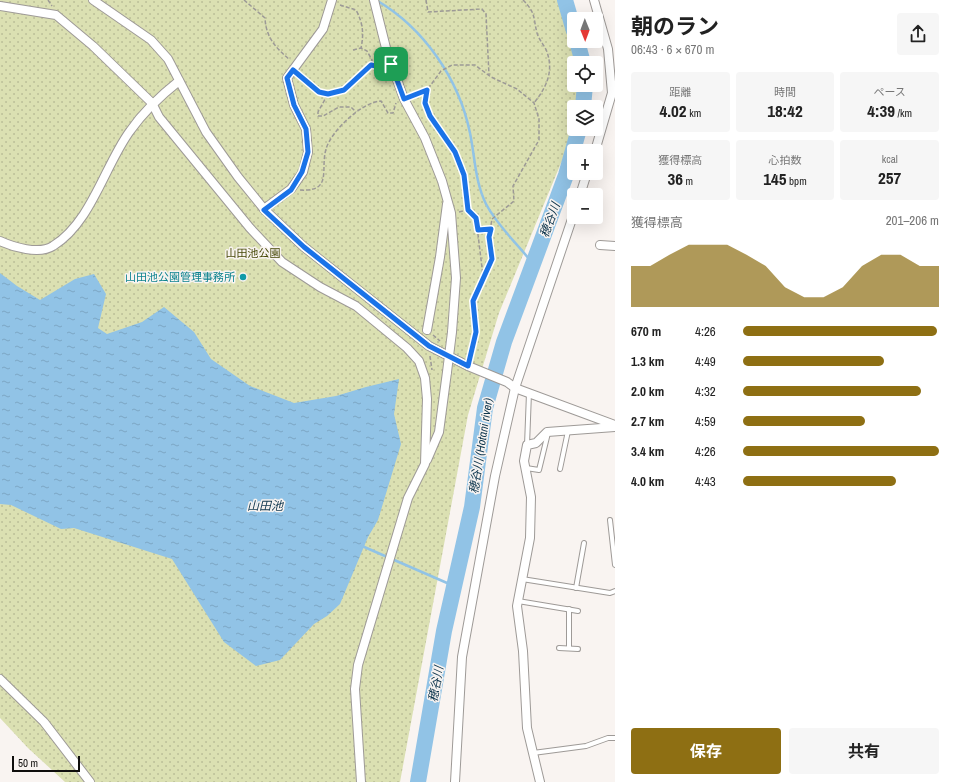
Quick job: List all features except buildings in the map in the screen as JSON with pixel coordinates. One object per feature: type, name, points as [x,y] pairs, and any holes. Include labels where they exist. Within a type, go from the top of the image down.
[{"type":"street","points":[[93,0],[151,40],[168,59],[206,132],[264,210],[304,247],[429,346],[471,367],[507,382],[515,388],[615,426]]},
{"type":"street","points":[[361,782],[355,689],[358,665],[408,498],[439,432],[452,332],[456,278],[451,213],[442,181],[425,138],[404,99],[391,64],[374,0]]},
{"type":"street","points":[[594,0],[608,49],[613,90],[611,105],[597,144]]},
{"type":"street","points":[[264,210],[291,190],[302,172],[308,152],[306,129],[294,105],[287,78],[323,29],[332,2]]},
{"type":"street","points":[[0,6],[56,15],[93,46],[152,103],[159,117],[245,222],[282,262],[320,287],[356,306],[408,348],[419,361],[425,378],[427,399],[425,464]]},
{"type":"street","points":[[0,241],[25,250],[47,249],[53,247],[72,230],[98,191],[129,132],[152,103],[179,81]]},
{"type":"street","points":[[427,330],[438,272],[447,201]]},
{"type":"street","points":[[455,782],[462,657],[480,551],[515,388],[570,224]]},
{"type":"street","points":[[600,245],[615,246]]},
{"type":"street","points":[[540,782],[532,754],[527,728],[523,651],[517,606],[530,538],[531,497],[524,461],[527,445],[536,443],[549,431],[568,431],[615,426]]},
{"type":"street","points":[[0,679],[44,722],[90,782]]},
{"type":"lane","points":[[527,445],[529,393]]},
{"type":"lane","points":[[525,468],[539,470],[549,431]]},
{"type":"lane","points":[[560,469],[568,431]]},
{"type":"lane","points":[[610,520],[615,564]]},
{"type":"lane","points":[[576,588],[584,543]]},
{"type":"lane","points":[[522,579],[610,593],[615,591]]},
{"type":"lane","points":[[518,601],[578,611]]},
{"type":"lane","points":[[569,609],[569,648]]},
{"type":"lane","points":[[559,648],[578,649]]},
{"type":"lane","points":[[532,754],[586,746],[608,738],[615,738]]},
{"type":"path","points":[[244,0],[265,18],[265,29],[274,46],[319,92],[328,94],[344,90],[371,65],[372,60],[367,51],[361,48],[353,50]]},
{"type":"path","points":[[426,0],[428,12],[482,9],[486,14],[489,75]]},
{"type":"path","points":[[523,0],[533,10],[538,34],[547,52],[550,70],[545,89],[534,104]]},
{"type":"path","points":[[332,2],[356,10],[363,28],[361,48]]},
{"type":"path","points":[[371,65],[381,67],[391,64]]},
{"type":"path","points":[[471,367],[476,332],[473,301],[492,259],[489,237],[492,219],[514,201],[513,186],[539,140],[539,118],[534,104],[517,89],[489,75],[475,65],[452,65],[441,71],[427,90],[425,103],[430,116],[455,152],[464,175],[468,210],[476,218],[483,278]]},
{"type":"path","points":[[291,190],[311,191],[320,185],[324,178],[326,149],[339,128],[356,112],[375,101],[381,101],[388,113],[392,113],[396,102],[427,90]]},
{"type":"path","points":[[328,94],[318,112],[318,116],[323,116],[339,107],[351,107],[356,112]]},
{"type":"path","points":[[478,230],[491,229]]},
{"type":"green space","name":"山田池公園","points":[[0,0],[561,0],[567,21],[567,48],[575,48],[577,56],[567,56],[567,92],[580,92],[579,100],[567,100],[567,136],[572,136],[569,144],[567,144],[567,148],[499,313],[468,415],[400,782],[65,782],[28,748],[0,718]]},
{"type":"water","name":"山田池","points":[[0,273],[17,286],[40,300],[75,279],[94,274],[106,294],[98,328],[107,334],[142,322],[164,307],[194,332],[211,359],[250,386],[294,403],[336,396],[399,379],[394,414],[401,444],[378,520],[368,537],[340,604],[327,616],[314,624],[280,660],[256,666],[224,642],[172,559],[74,528],[61,529],[11,505],[0,504]]},
{"type":"waterway","points":[[376,0],[409,25],[424,40],[448,75],[465,113],[470,133],[477,178],[482,196],[502,228],[533,264]]},
{"type":"waterway","name":"穂谷川","points":[[565,0],[568,12]]},
{"type":"waterway","name":"穂谷川","points":[[579,48],[581,56]]},
{"type":"waterway","name":"穂谷川","points":[[584,92],[584,100]]},
{"type":"waterway","name":"穂谷川 (Hotani river)","points":[[418,782],[444,631],[472,507],[485,408],[504,342],[566,175],[577,136]]},
{"type":"waterway","points":[[362,546],[454,586]]},
{"type":"place","name":"山田池公園管理事務所","points":[[243,277]]},
{"type":"route","points":[[391,64],[404,99],[427,90],[425,103],[430,116],[455,152],[464,175],[468,210],[476,218],[478,230],[491,229],[489,237],[492,259],[473,301],[476,332],[468,366],[429,346],[392,315],[304,247],[264,210],[291,190],[302,172],[308,152],[306,129],[294,105],[287,78],[293,70],[319,92],[328,94],[344,90],[352,84],[364,69],[371,65],[381,67],[391,64]]}]
